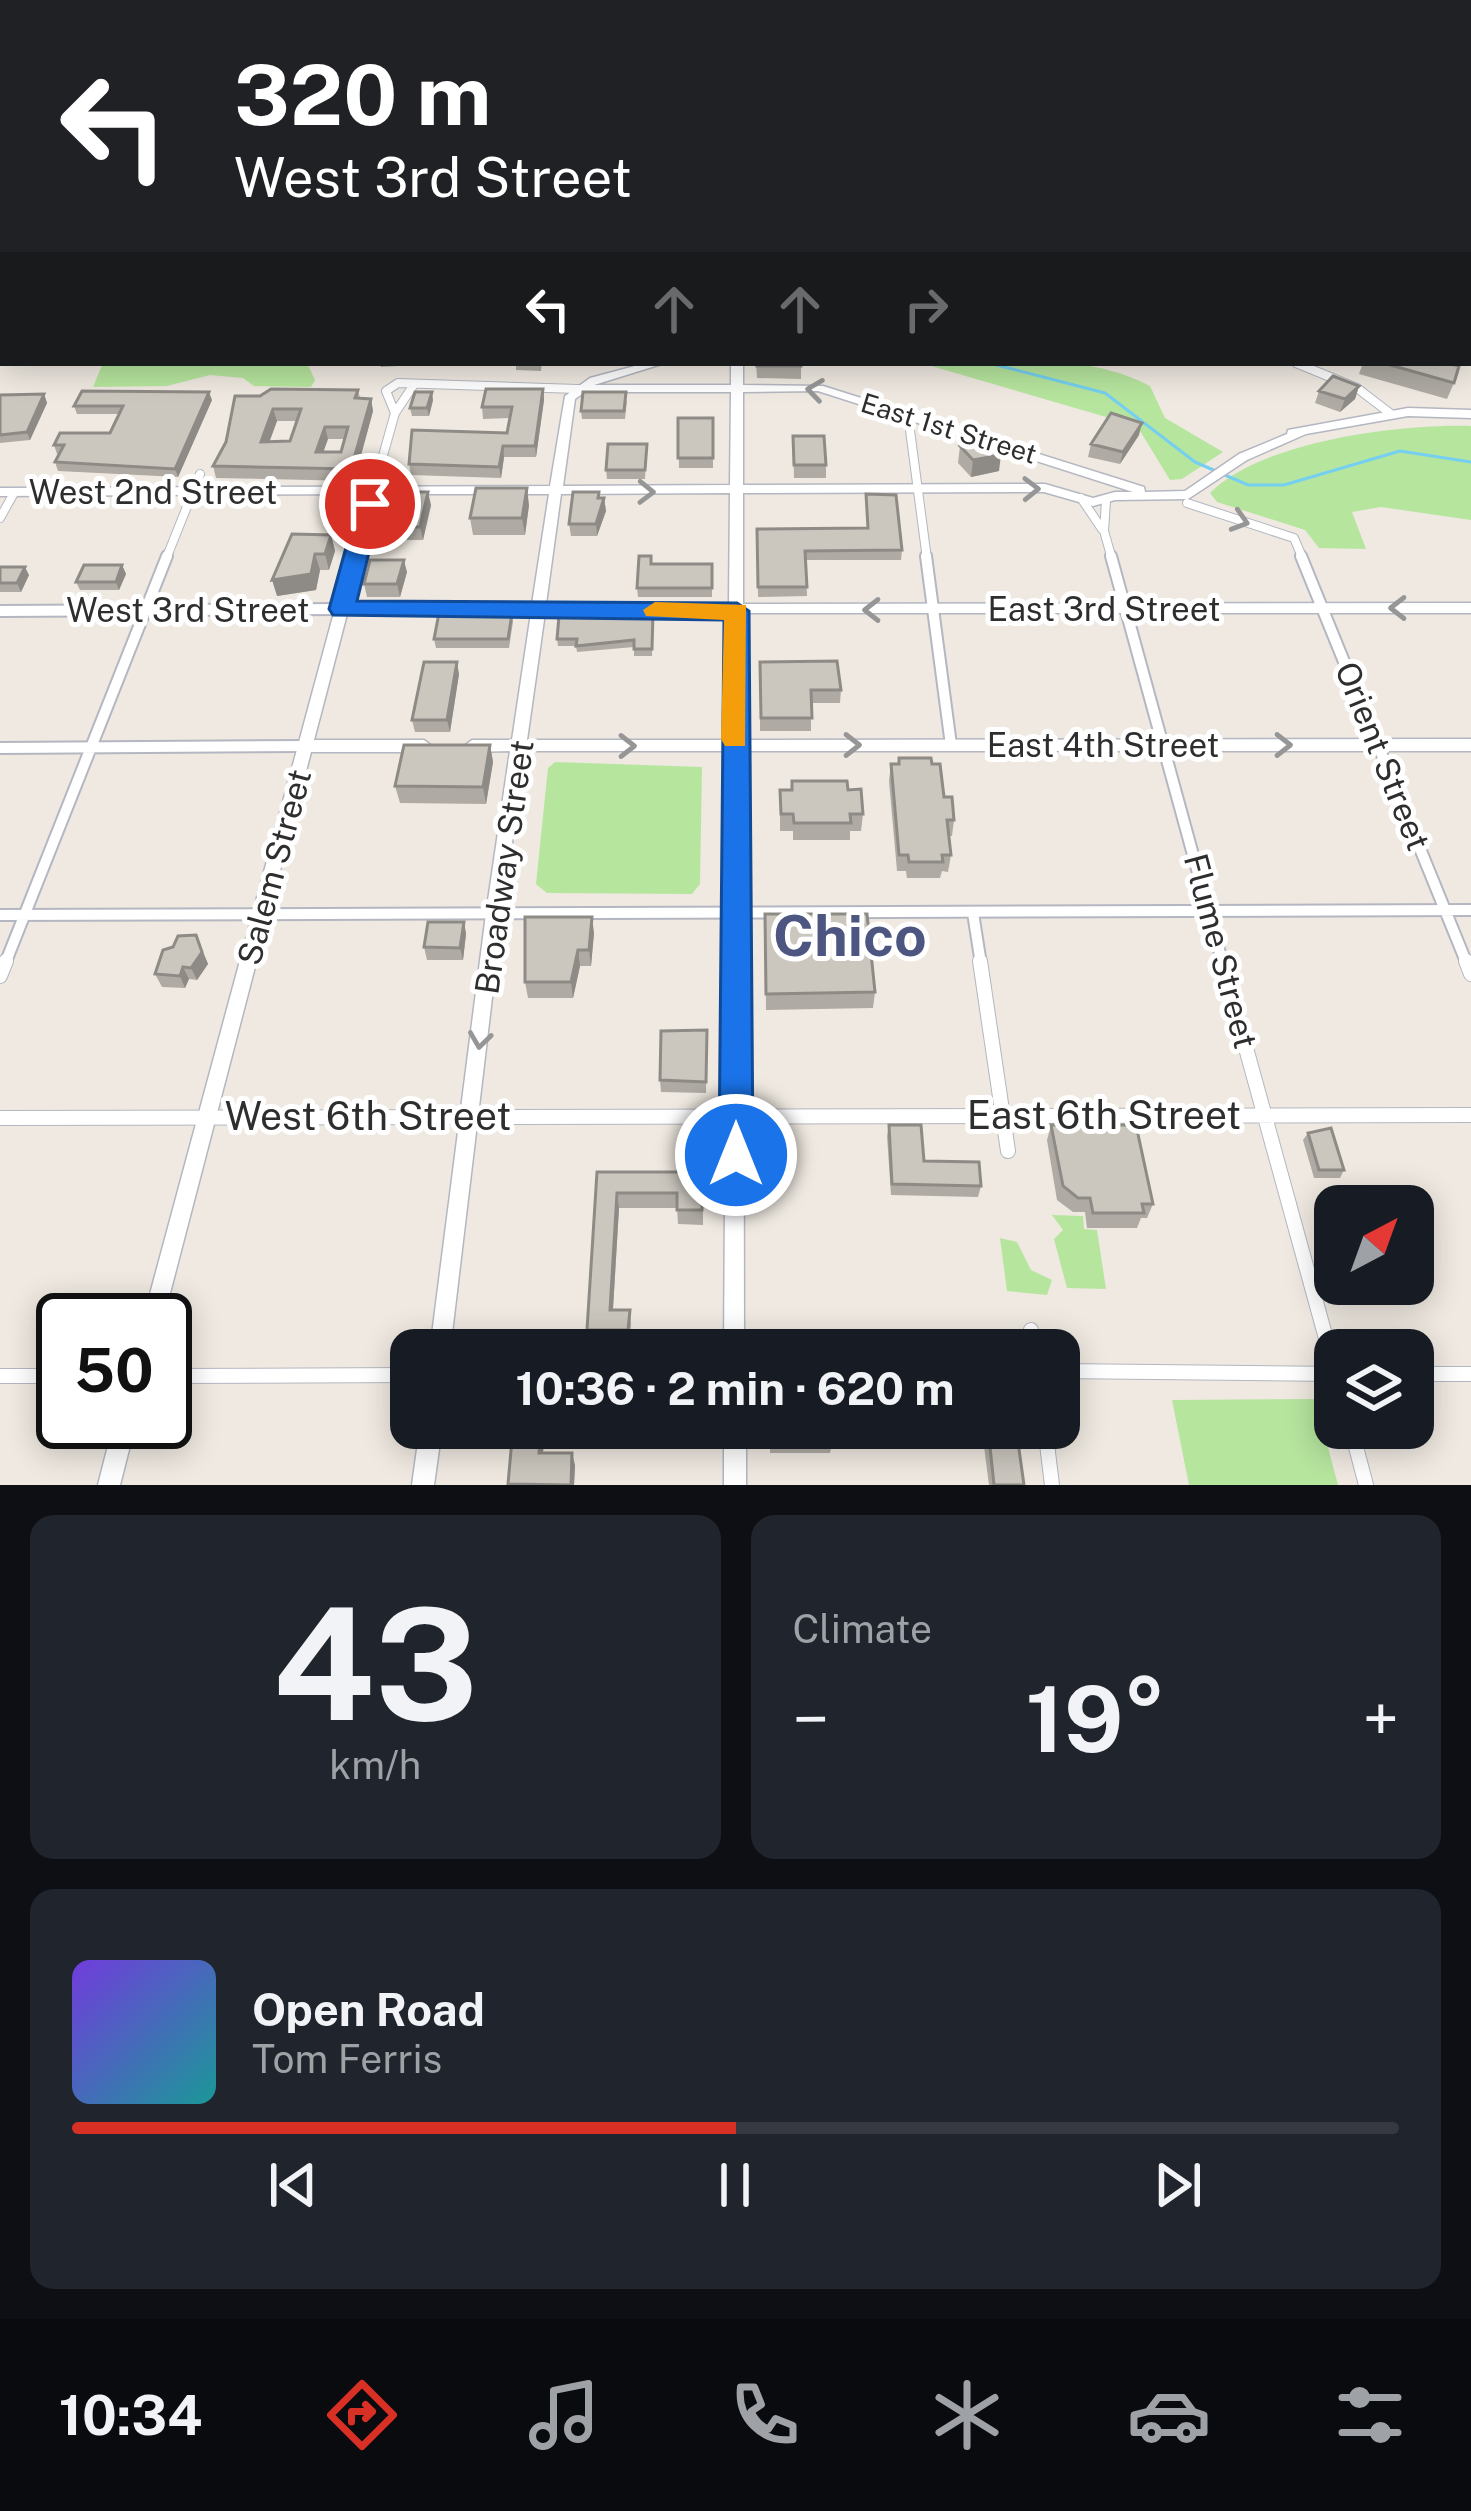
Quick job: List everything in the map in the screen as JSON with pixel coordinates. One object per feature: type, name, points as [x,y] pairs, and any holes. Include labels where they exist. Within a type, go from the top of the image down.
[{"type":"street","points":[[406,397],[392,397],[386,391],[394,384],[578,389],[650,366]]},
{"type":"street","points":[[734,1329],[736,366]]},
{"type":"street","points":[[1304,366],[1352,385],[1391,415]]},
{"type":"street","name":"Salem Street","points":[[160,1293],[394,413],[413,386]]},
{"type":"street","name":"East 1st Street","points":[[578,389],[819,388],[1090,473],[1112,493]]},
{"type":"street","name":"Broadway Street","points":[[443,1329],[494,914],[555,490],[569,398],[578,389]]},
{"type":"street","name":"Salem Street","points":[[392,397],[394,413]]},
{"type":"street","points":[[1112,493],[1180,497],[1233,460],[1300,432],[1391,415],[1471,414]]},
{"type":"street","points":[[908,415],[951,745]]},
{"type":"street","points":[[1077,496],[1072,479],[1090,473]]},
{"type":"street","points":[[0,976],[200,474]]},
{"type":"street","name":"West 2nd Street","points":[[7,493],[1045,488],[1077,496],[1112,493]]},
{"type":"street","points":[[0,518],[7,493]]},
{"type":"street","name":"Flume Street","points":[[1104,531],[1112,493]]},
{"type":"street","name":"Flume Street","points":[[1077,496],[1104,531],[1128,610],[1324,1329]]},
{"type":"street","name":"Orient Street","points":[[1187,503],[1294,538],[1471,974]]},
{"type":"street","name":"East 3rd Street","points":[[737,611],[1471,608]]},
{"type":"street","name":"West 3rd Street","points":[[0,611],[737,611]]},
{"type":"street","points":[[0,748],[433,746]]},
{"type":"street","name":"East 4th Street","points":[[456,746],[1471,746]]},
{"type":"street","points":[[0,915],[1471,910]]},
{"type":"street","points":[[973,913],[1007,1151]]},
{"type":"street","name":"East 6th Street","points":[[736,1114],[1471,1115]]},
{"type":"street","name":"West 6th Street","points":[[0,1118],[736,1114]]},
{"type":"street","points":[[1080,1371],[1314,1372]]},
{"type":"street","points":[[1434,1374],[1471,1374]]},
{"type":"street","points":[[192,1376],[390,1375]]},
{"type":"street","points":[[0,1376],[36,1376]]},
{"type":"street","points":[[109,1485],[118,1449]]},
{"type":"street","points":[[423,1485],[427,1449]]},
{"type":"street","points":[[735,1449],[735,1485]]},
{"type":"street","points":[[1048,1449],[1052,1485]]},
{"type":"street","points":[[1357,1449],[1366,1485]]},
{"type":"green space","points":[[102,366],[308,366],[315,380],[311,387],[254,386],[243,378],[210,375],[167,386],[93,387]]},
{"type":"green space","points":[[931,366],[1089,366],[1124,375],[1150,386],[1165,418],[1223,452],[1182,479],[1170,480],[1137,426]]},
{"type":"green space","points":[[1471,426],[1471,520],[1381,507],[1352,512],[1366,549],[1319,548],[1305,530],[1217,502],[1210,493],[1233,475],[1296,448],[1407,428]]},
{"type":"green space","points":[[555,762],[702,767],[700,884],[692,894],[547,893],[536,884],[548,768]]},
{"type":"green space","points":[[1052,1215],[1083,1216],[1084,1229],[1097,1230],[1106,1289],[1067,1288],[1054,1239],[1063,1230]]},
{"type":"green space","points":[[1000,1238],[1017,1242],[1031,1270],[1052,1280],[1047,1295],[1007,1291]]},
{"type":"green space","points":[[1314,1399],[1314,1449],[1328,1449],[1338,1485],[1189,1485],[1172,1400]]},
{"type":"building","points":[[1394,366],[1459,366],[1454,383]]},
{"type":"building","points":[[1333,376],[1359,386],[1345,399],[1319,391]]},
{"type":"building","points":[[271,389],[358,390],[355,398],[371,399],[351,469],[213,466],[226,442],[235,396],[260,396]],"holes":[[[273,409],[301,409],[290,441],[261,442]],[[325,427],[348,427],[341,452],[316,452]]]},
{"type":"building","points":[[486,389],[543,389],[535,446],[503,446],[499,467],[409,464],[412,430],[507,433],[512,407],[482,407]]},
{"type":"building","points":[[82,391],[209,392],[175,469],[55,462],[64,445],[54,445],[60,433],[110,433],[123,406],[74,406]]},
{"type":"building","points":[[415,392],[432,392],[427,408],[410,408]]},
{"type":"building","points":[[583,392],[626,392],[624,411],[581,411]]},
{"type":"building","points":[[44,394],[27,432],[0,435],[0,395]]},
{"type":"building","points":[[1111,413],[1142,423],[1123,452],[1091,444]]},
{"type":"building","points":[[678,418],[713,418],[713,458],[678,458]]},
{"type":"building","points":[[986,434],[1001,455],[973,460],[960,446]]},
{"type":"building","points":[[793,436],[824,436],[826,465],[794,465]]},
{"type":"building","points":[[608,444],[647,444],[645,470],[606,470]]},
{"type":"building","points":[[476,488],[527,488],[522,518],[470,518]]},
{"type":"building","points":[[387,492],[428,492],[420,527],[378,527]]},
{"type":"building","points":[[573,492],[599,492],[598,498],[604,498],[596,524],[569,524]]},
{"type":"building","points":[[866,494],[896,495],[902,550],[805,551],[807,587],[758,587],[757,529],[868,528]]},
{"type":"building","points":[[292,534],[331,535],[325,554],[315,554],[311,574],[272,580]]},
{"type":"building","points":[[639,556],[651,556],[651,564],[712,564],[712,588],[637,588]]},
{"type":"building","points":[[370,560],[404,560],[397,584],[364,584]]},
{"type":"building","points":[[84,565],[122,565],[116,582],[76,582]]},
{"type":"building","points":[[0,567],[25,567],[17,583],[0,583]]},
{"type":"building","points":[[439,613],[512,613],[508,639],[434,639]]},
{"type":"building","points":[[653,614],[652,649],[634,649],[634,640],[576,646],[577,639],[557,639],[559,616]]},
{"type":"building","points":[[837,661],[841,690],[811,690],[812,718],[761,718],[760,662]]},
{"type":"building","points":[[424,662],[457,662],[447,720],[412,720]]},
{"type":"building","points":[[404,745],[490,745],[483,787],[395,786]]},
{"type":"building","points":[[899,758],[931,758],[932,764],[940,764],[944,797],[952,797],[954,820],[947,820],[951,855],[942,855],[943,862],[909,862],[908,855],[899,855],[891,764],[899,764]]},
{"type":"building","points":[[792,781],[847,781],[848,790],[861,789],[863,814],[850,814],[851,823],[794,823],[793,814],[781,814],[780,790],[792,790]]},
{"type":"building","points":[[765,914],[867,914],[875,992],[766,994]]},
{"type":"building","points":[[525,917],[592,917],[589,950],[578,950],[571,982],[525,982]]},
{"type":"building","points":[[428,922],[464,922],[460,948],[424,947]]},
{"type":"building","points":[[196,935],[202,952],[191,968],[183,967],[180,976],[155,974],[163,950],[173,947],[178,936]]},
{"type":"building","points":[[707,1030],[706,1082],[660,1080],[661,1031]]},
{"type":"building","points":[[889,1125],[921,1125],[924,1161],[979,1162],[981,1186],[892,1184]]},
{"type":"building","points":[[1051,1125],[1136,1125],[1153,1204],[1142,1204],[1144,1213],[1093,1213],[1090,1198],[1078,1198],[1063,1186]]},
{"type":"building","points":[[1331,1128],[1344,1170],[1319,1170],[1308,1133]]},
{"type":"building","points":[[597,1172],[703,1172],[702,1210],[677,1210],[677,1193],[617,1193],[610,1310],[630,1310],[628,1329],[587,1329]]},
{"type":"building","points":[[511,1449],[572,1453],[571,1485],[508,1484]]},
{"type":"building","points":[[990,1449],[1019,1449],[1024,1485],[994,1485]]},
{"type":"waterway","points":[[1001,366],[1105,393],[1195,462],[1248,485],[1284,485],[1400,451],[1471,462]]},
{"type":"slow traffic","points":[[655,610],[737,611],[735,739]]},
{"type":"district","name":"Chico","points":[[850,935]]},
{"type":"route","points":[[370,504],[342,609],[737,611],[736,1155]]}]
